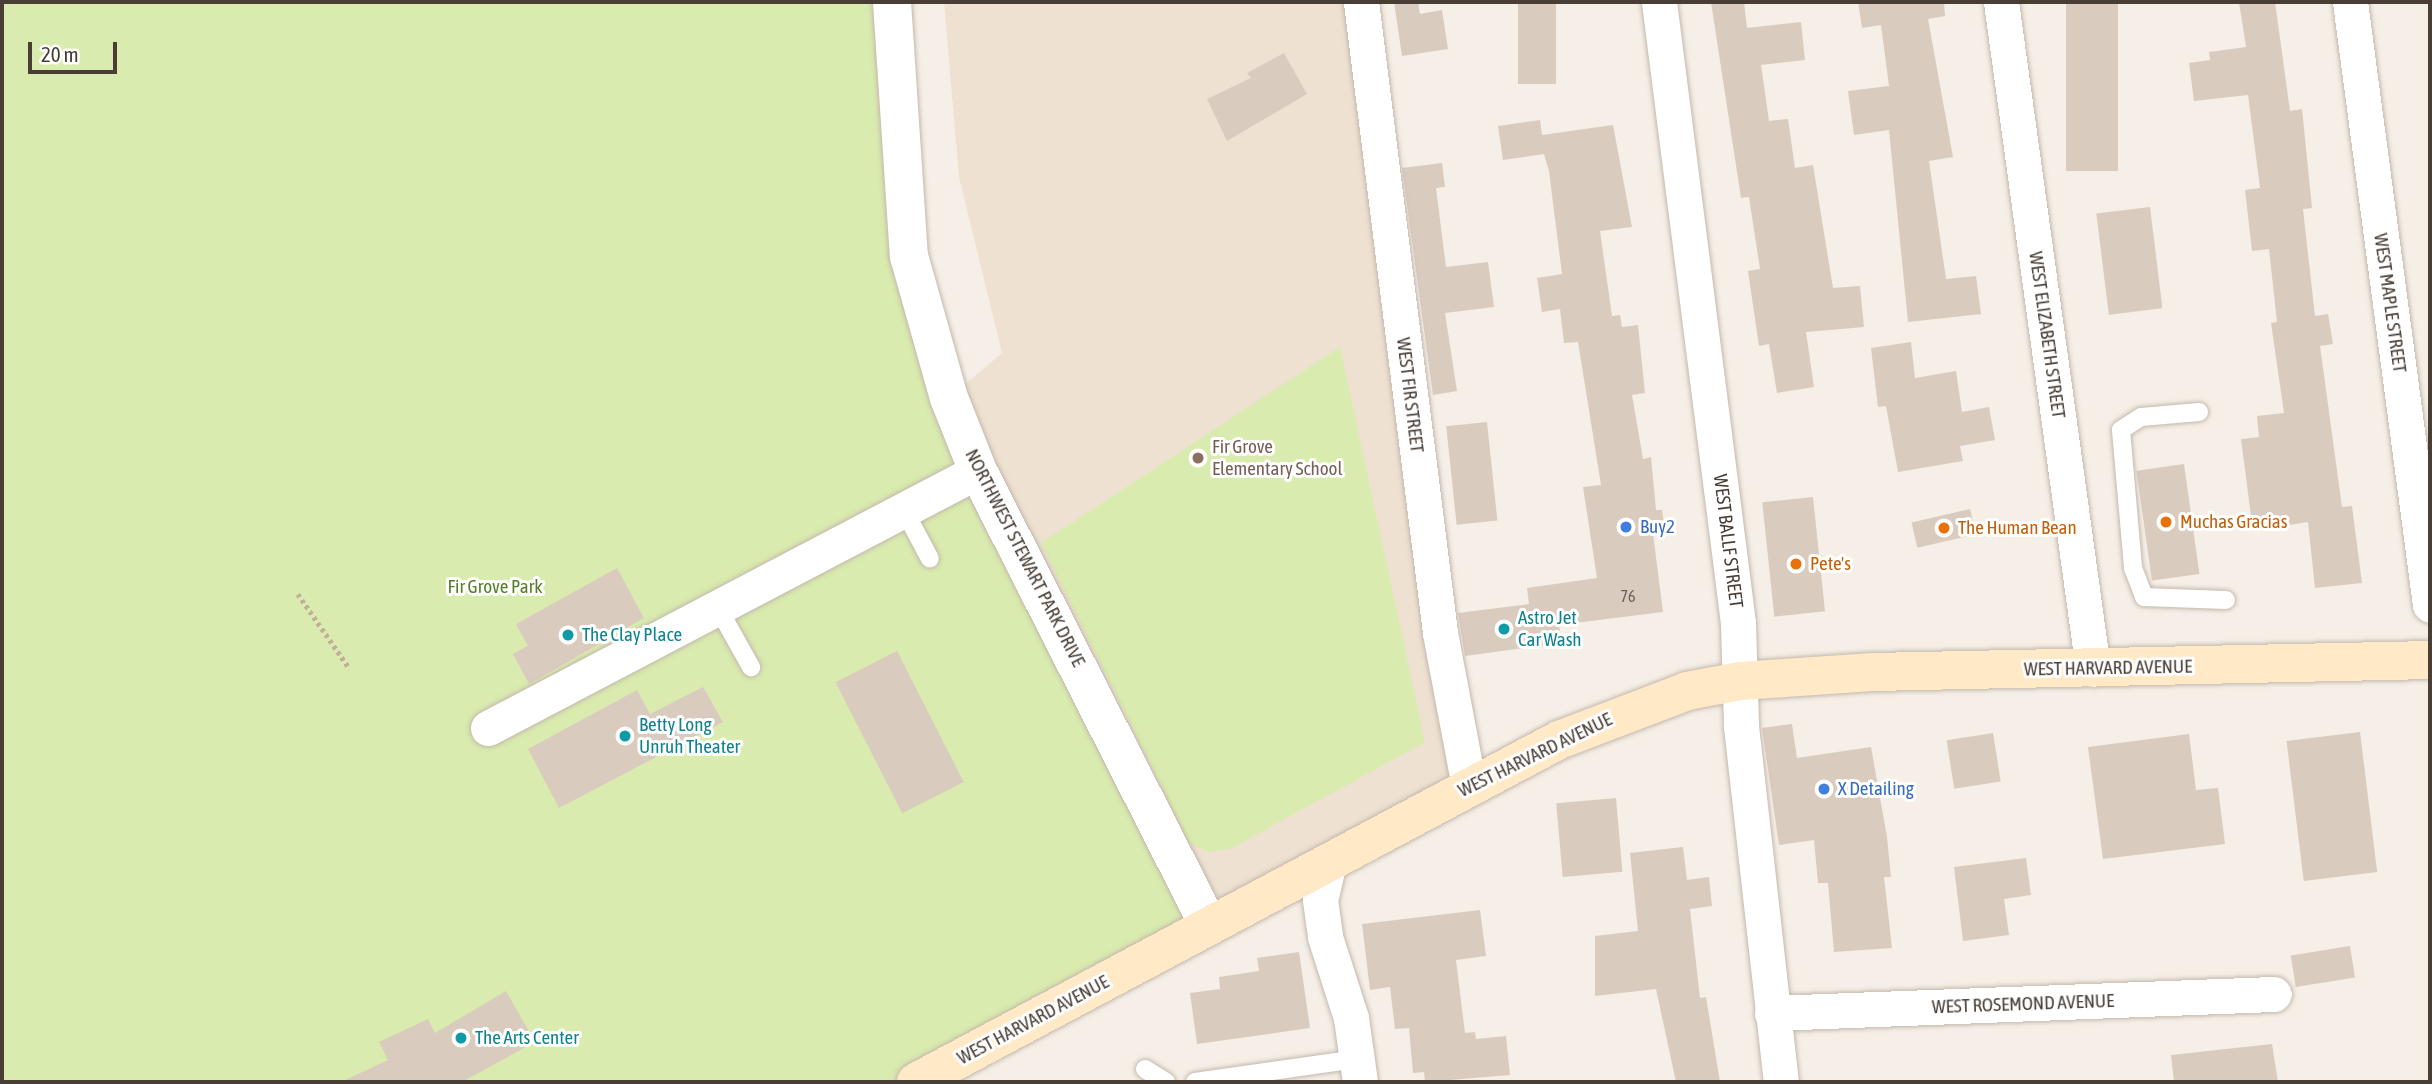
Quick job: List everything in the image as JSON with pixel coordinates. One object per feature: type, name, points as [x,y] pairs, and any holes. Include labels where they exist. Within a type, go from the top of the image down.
[{"type":"main road","name":"WEST HARVARD AVENUE","points":[[932,1078],[1209,926],[1328,866],[1469,786],[1603,720],[1687,691],[1740,681],[1872,672],[2430,660]]},
{"type":"street","name":"NORTHWEST STEWART PARK DRIVE","points":[[892,2],[909,256],[934,352],[978,471],[1209,926]]},
{"type":"street","name":"WEST FIR STREET","points":[[1361,2],[1440,633],[1469,786]]},
{"type":"street","name":"WEST BALLF STREET","points":[[1659,2],[1738,623],[1740,681],[1781,1082]]},
{"type":"street","name":"WEST ELIZABETH STREET","points":[[2001,2],[2093,669]]},
{"type":"street","name":"WEST MAPLE STREET","points":[[2350,2],[2430,605]]},
{"type":"street","points":[[488,728],[978,471]]},
{"type":"street","points":[[1328,866],[1320,900],[1325,937],[1351,1018],[1359,1071]]},
{"type":"street","name":"WEST ROSEMOND AVENUE","points":[[1772,1013],[2274,994]]},
{"type":"lane","points":[[2199,412],[2141,417],[2121,430],[2133,568],[2144,597],[2226,600]]},
{"type":"lane","points":[[904,510],[930,559]]},
{"type":"lane","points":[[718,608],[751,667]]},
{"type":"lane","points":[[1146,1069],[1166,1082]]},
{"type":"lane","points":[[1195,1082],[1359,1071]]},
{"type":"path","points":[[298,594],[350,668]]},
{"type":"shaded area","name":"Fir Grove Elementary School","points":[[944,2],[1362,2],[1469,786],[1209,926],[949,398],[1002,353],[959,177]]},
{"type":"green space","name":"Fir Grove Park","points":[[2,2],[897,2],[924,312],[1209,926],[916,1082],[2,1082]]},
{"type":"green space","points":[[1340,347],[1425,742],[1230,849],[1208,852],[1189,843],[1041,543]]},
{"type":"building","points":[[1394,2],[1418,2],[1420,14],[1442,10],[1448,49],[1402,56]]},
{"type":"building","points":[[1518,2],[1556,2],[1556,84],[1518,84]]},
{"type":"building","points":[[1711,2],[1744,2],[1747,28],[1801,22],[1805,60],[1761,65],[1769,121],[1788,119],[1795,168],[1813,165],[1833,288],[1860,286],[1864,327],[1806,332],[1814,387],[1777,393],[1769,344],[1759,346],[1748,271],[1760,269],[1749,197],[1741,198]]},
{"type":"building","points":[[1858,2],[1944,2],[1945,16],[1928,19],[1953,157],[1929,161],[1946,279],[1976,276],[1981,314],[1908,322],[1889,130],[1854,135],[1848,91],[1889,86],[1881,25],[1862,28]]},
{"type":"building","points":[[2066,2],[2118,2],[2118,171],[2066,171]]},
{"type":"building","points":[[2239,2],[2275,2],[2290,111],[2302,109],[2312,208],[2303,209],[2315,316],[2328,314],[2333,344],[2320,346],[2342,507],[2352,506],[2362,583],[2315,588],[2308,522],[2253,531],[2241,439],[2259,437],[2257,416],[2284,413],[2271,323],[2277,322],[2269,249],[2252,251],[2245,190],[2260,188],[2248,95],[2194,101],[2189,63],[2210,60],[2209,52],[2246,47]]},
{"type":"building","points":[[1284,53],[1307,94],[1227,141],[1207,99],[1251,78],[1247,73]]},
{"type":"building","points":[[1540,120],[1542,135],[1613,125],[1632,227],[1600,231],[1612,316],[1620,315],[1622,327],[1638,325],[1645,393],[1632,395],[1643,459],[1651,457],[1656,510],[1662,510],[1665,532],[1653,534],[1663,612],[1559,625],[1562,643],[1465,656],[1458,613],[1529,604],[1527,588],[1597,578],[1583,487],[1601,485],[1578,342],[1564,343],[1560,309],[1542,312],[1537,278],[1562,274],[1549,171],[1544,154],[1503,160],[1498,126]]},
{"type":"building","points":[[1442,163],[1445,187],[1436,188],[1446,267],[1488,262],[1494,307],[1445,313],[1457,391],[1433,395],[1402,168]]},
{"type":"building","points":[[2150,207],[2162,308],[2109,315],[2096,214]]},
{"type":"building","points":[[1911,342],[1915,378],[1956,371],[1962,412],[1989,407],[1995,440],[1960,446],[1963,461],[1898,472],[1886,406],[1878,407],[1871,348]]},
{"type":"building","points":[[1487,422],[1497,520],[1457,525],[1446,426]]},
{"type":"building","name":"Muchas Gracias","points":[[2184,464],[2199,574],[2152,581],[2136,471]]},
{"type":"building","points":[[1813,497],[1825,611],[1774,617],[1762,502]]},
{"type":"building","name":"The Human Bean","points":[[1970,509],[1976,534],[1917,548],[1912,522]]},
{"type":"building","name":"The Clay Place","points":[[617,568],[644,618],[529,684],[513,654],[528,646],[516,624]]},
{"type":"building","points":[[897,651],[964,782],[902,813],[836,682]]},
{"type":"building","name":"Betty Long Unruh Theater","points":[[703,687],[723,722],[559,808],[528,749],[637,690],[650,714]]},
{"type":"building","points":[[1792,724],[1797,758],[1871,747],[1887,837],[1891,877],[1884,877],[1892,948],[1834,952],[1828,883],[1818,883],[1814,840],[1779,845],[1762,728]]},
{"type":"building","points":[[2360,732],[2377,872],[2304,881],[2287,741]]},
{"type":"building","points":[[1993,733],[2001,781],[1954,789],[1947,740]]},
{"type":"building","points":[[2189,734],[2196,790],[2218,788],[2225,844],[2103,859],[2088,747]]},
{"type":"building","points":[[1616,798],[1622,872],[1563,877],[1556,803]]},
{"type":"building","points":[[1683,847],[1687,880],[1709,877],[1712,906],[1690,909],[1700,998],[1706,997],[1720,1082],[1676,1082],[1656,989],[1595,996],[1595,936],[1638,931],[1630,853]]},
{"type":"building","points":[[2026,858],[2031,895],[2004,899],[2009,935],[1963,941],[1954,867]]},
{"type":"building","points":[[1480,910],[1486,956],[1456,960],[1465,1033],[1475,1032],[1476,1039],[1506,1036],[1510,1075],[1425,1082],[1424,1072],[1413,1073],[1409,1028],[1395,1029],[1390,987],[1370,990],[1362,924]]},
{"type":"building","points":[[2350,946],[2355,978],[2296,987],[2291,955]]},
{"type":"building","points":[[1299,952],[1310,1028],[1197,1044],[1190,993],[1220,989],[1219,977],[1259,971],[1257,958]]},
{"type":"building","name":"The Arts Center","points":[[506,991],[535,1042],[462,1082],[341,1082],[388,1060],[379,1042],[428,1019],[435,1033]]},
{"type":"building","points":[[2272,1044],[2278,1082],[2174,1082],[2171,1055]]},
{"type":"place","name":"Fir Grove Elementary School","points":[[1198,458]]},
{"type":"place","name":"Muchas Gracias","points":[[2166,522]]},
{"type":"place","name":"Buy2","points":[[1626,527]]},
{"type":"place","name":"The Human Bean","points":[[1944,528]]},
{"type":"place","name":"Pete's","points":[[1796,564]]},
{"type":"place","name":"Astro Jet Car Wash","points":[[1504,629]]},
{"type":"place","name":"The Clay Place","points":[[568,635]]},
{"type":"place","name":"Betty Long Unruh Theater","points":[[625,736]]},
{"type":"place","name":"X Detailing","points":[[1824,789]]},
{"type":"place","name":"The Arts Center","points":[[461,1038]]}]
